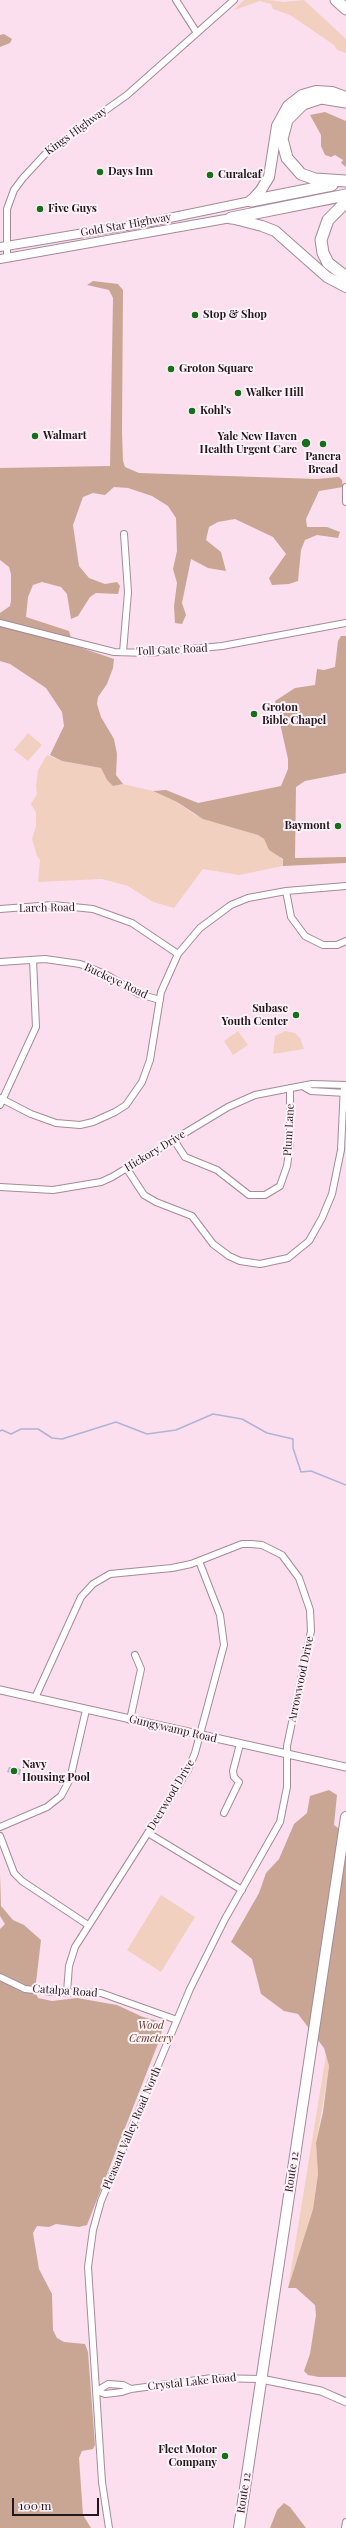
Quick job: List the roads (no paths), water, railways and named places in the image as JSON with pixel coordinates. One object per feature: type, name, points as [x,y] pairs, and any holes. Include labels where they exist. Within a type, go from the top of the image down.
[{"type":"highway","points":[[336,0],[346,9]]},
{"type":"highway","points":[[251,201],[268,179],[277,126],[288,106],[301,96],[316,91],[332,92],[346,97]]},
{"type":"highway","points":[[346,102],[321,98],[302,104],[287,120],[282,142],[287,158],[301,174],[315,179],[346,181]]},
{"type":"highway","points":[[251,201],[346,181]]},
{"type":"highway","points":[[230,218],[346,195]]},
{"type":"highway","points":[[346,202],[328,220],[321,240],[323,253],[328,263],[346,277]]},
{"type":"highway","points":[[230,218],[275,231],[327,277],[346,287]]},
{"type":"highway","name":"Route 12","points":[[239,2528],[346,1817]]},
{"type":"main road","name":"Gold Star Highway","points":[[3,246],[150,222],[251,201]]},
{"type":"main road","name":"Gold Star Highway","points":[[3,259],[230,218]]},
{"type":"street","points":[[176,0],[197,33]]},
{"type":"street","name":"Kings Highway","points":[[3,259],[6,214],[10,198],[14,190],[38,161],[66,137],[127,95],[234,0]]},
{"type":"street","points":[[346,487],[346,502]]},
{"type":"street","points":[[123,652],[128,592],[124,534]]},
{"type":"street","name":"Toll Gate Road","points":[[0,623],[123,652],[172,652],[222,646],[346,623]]},
{"type":"street","points":[[33,960],[36,1027],[1,1101],[45,1120],[67,1124],[93,1122],[126,1105],[135,1094],[147,1071],[160,1000],[178,954],[200,928],[231,905],[248,898],[286,891],[346,886]]},
{"type":"street","points":[[286,891],[291,917],[305,936],[323,945],[337,945],[346,941]]},
{"type":"street","name":"Larch Road","points":[[0,909],[53,905],[93,909],[132,923],[178,954]]},
{"type":"street","name":"Buckeye Road","points":[[0,962],[59,960],[88,967],[139,994],[160,1000]]},
{"type":"street","name":"Hickory Drive","points":[[0,1187],[35,1190],[71,1189],[101,1182],[127,1169],[242,1100],[266,1092],[304,1087],[312,1084],[345,1085]]},
{"type":"street","points":[[127,1169],[144,1195],[156,1202],[192,1216],[213,1244],[230,1256],[250,1263],[278,1262],[296,1253],[309,1241],[328,1205],[339,1162],[345,1085]]},
{"type":"street","name":"Hickory Drive","points":[[304,1087],[311,1091],[345,1093]]},
{"type":"street","name":"Plum Lane","points":[[174,1140],[185,1157],[217,1170],[250,1195],[265,1195],[280,1186],[287,1166],[290,1144],[290,1088]]},
{"type":"street","name":"Arrowwood Drive","points":[[35,1698],[78,1603],[93,1584],[118,1571],[172,1568],[199,1561],[242,1544],[262,1545],[282,1556],[299,1578],[310,1610],[311,1631],[286,1755]]},
{"type":"street","name":"Deerwood Drive","points":[[67,1992],[71,1956],[88,1925],[192,1763],[224,1645],[220,1615],[199,1561]]},
{"type":"street","points":[[130,1720],[141,1669],[135,1655]]},
{"type":"street","name":"Gungywamp Road","points":[[0,1690],[200,1736],[346,1767]]},
{"type":"street","points":[[0,1827],[47,1807],[61,1796],[72,1775],[86,1710]]},
{"type":"street","points":[[224,1813],[239,1782],[234,1778],[233,1771],[240,1744]]},
{"type":"street","name":"Pleasant Valley Road North","points":[[109,2528],[102,2482],[88,2267],[93,2230],[101,2201],[177,2020],[206,1956],[280,1822],[287,1787],[289,1765],[286,1755]]},
{"type":"street","points":[[148,1833],[242,1890]]},
{"type":"street","points":[[0,1836],[14,1873],[22,1881],[88,1925]]},
{"type":"street","name":"Catalpa Road","points":[[0,1977],[25,1989],[101,1993],[177,2020]]},
{"type":"street","name":"Crystal Lake Road","points":[[97,2391],[105,2394],[212,2378],[261,2379],[321,2391],[346,2402]]},
{"type":"street","name":"Crystal Lake Road","points":[[97,2391],[108,2384],[123,2385],[131,2389]]},
{"type":"street","points":[[345,2528],[346,2522]]},
{"type":"water","name":"Navy Housing Pool","points":[[9,1767],[21,1769],[20,1775],[7,1772]]},
{"type":"waterway","points":[[0,1431],[2,1430],[11,1434],[21,1429],[38,1429],[52,1438],[62,1439],[116,1422],[147,1434],[176,1430],[213,1414],[242,1419],[267,1433],[293,1439],[293,1448],[301,1472],[311,1471],[346,1485]]},
{"type":"place","name":"Days Inn","points":[[100,172]]},
{"type":"place","name":"Curaleaf","points":[[210,175]]},
{"type":"place","name":"Five Guys","points":[[40,209]]},
{"type":"place","name":"Stop & Shop","points":[[195,315]]},
{"type":"place","name":"Groton Square","points":[[171,369]]},
{"type":"place","name":"Walker Hill","points":[[238,393]]},
{"type":"place","name":"Kohl's","points":[[192,411]]},
{"type":"place","name":"Walmart","points":[[35,436]]},
{"type":"place","name":"Yale New Haven Health Urgent Care","points":[[306,443]]},
{"type":"place","name":"Panera Bread","points":[[323,444]]},
{"type":"place","name":"Groton Bible Chapel","points":[[254,714]]},
{"type":"place","name":"Baymont","points":[[338,826]]},
{"type":"place","name":"Subase Youth Center","points":[[296,1015]]},
{"type":"place","name":"Navy Housing Pool","points":[[14,1771]]},
{"type":"place","name":"Fleet Motor Company","points":[[225,2456]]},
{"type":"park label","name":"Wood Cemetery","points":[[151,2032]]}]
